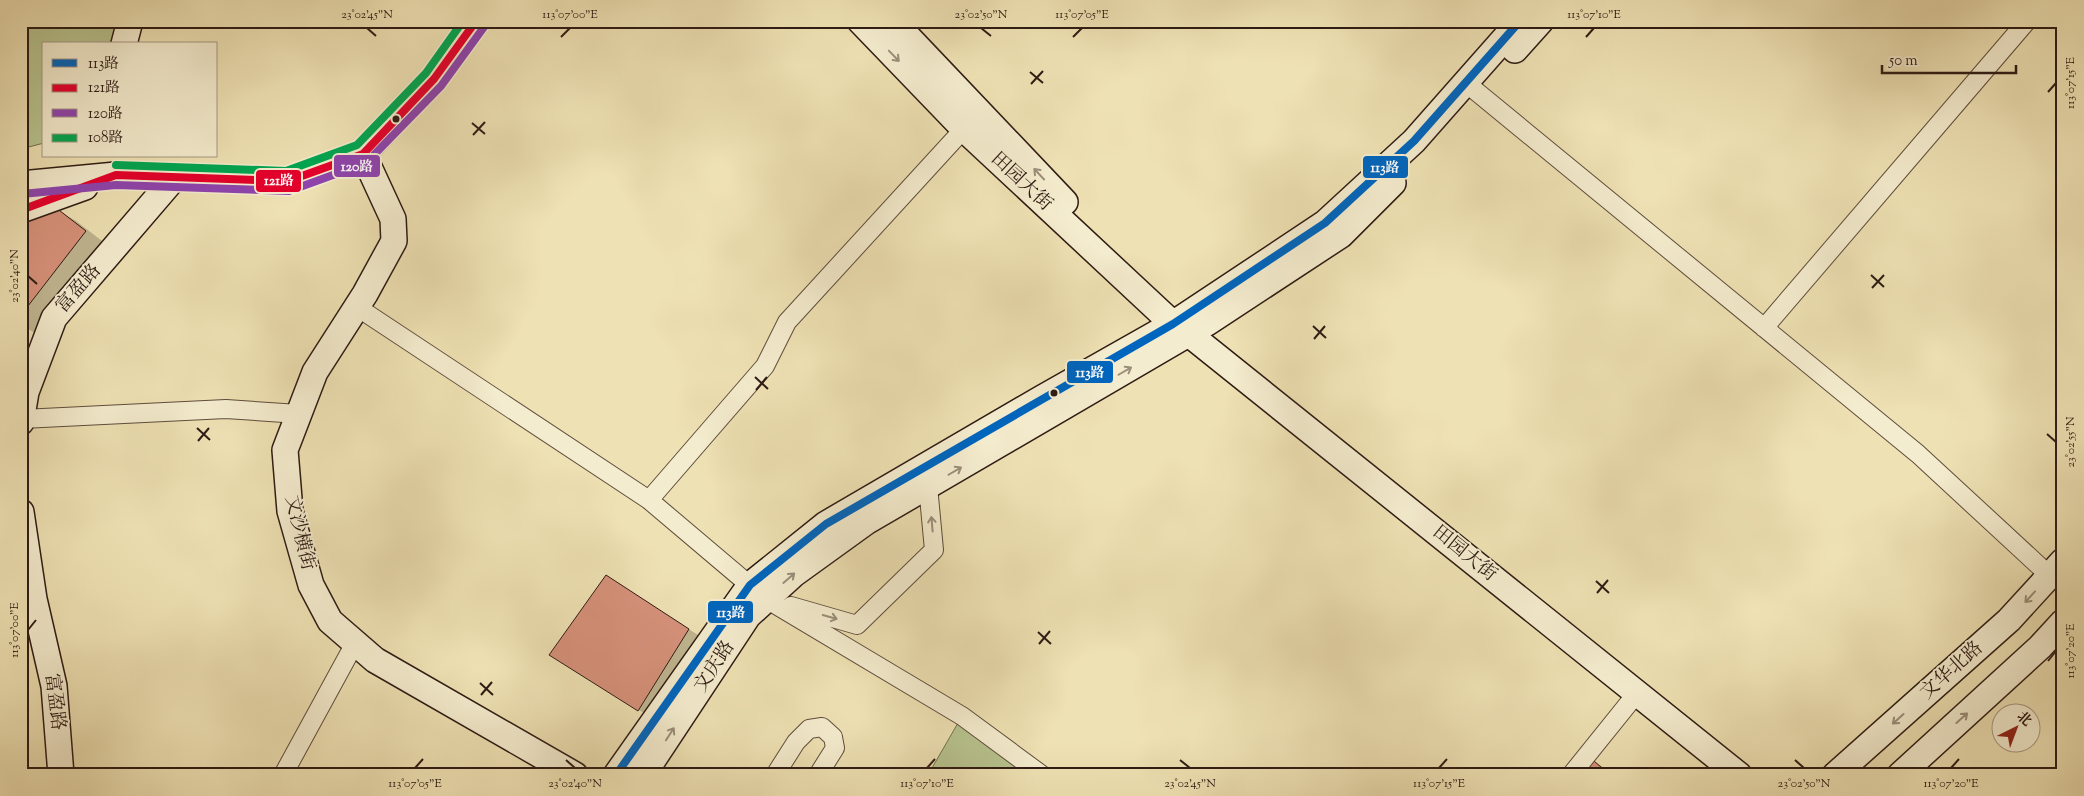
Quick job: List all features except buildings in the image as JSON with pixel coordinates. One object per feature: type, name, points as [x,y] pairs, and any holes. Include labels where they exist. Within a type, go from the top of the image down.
[{"type":"street","points":[[125,42],[130,21]]},
{"type":"street","points":[[21,184],[116,166],[175,177],[288,181],[363,154],[434,79],[476,21]]},
{"type":"street","name":"田园大街","points":[[860,21],[972,120],[1183,324],[1739,775]]},
{"type":"street","name":"田园大街","points":[[893,21],[972,120]]},
{"type":"street","name":"文庆路","points":[[616,775],[758,592],[826,524],[1042,398],[1183,324],[1341,234],[1428,148],[1520,21]]},
{"type":"street","name":"文庆路","points":[[1472,88],[1541,21]]},
{"type":"street","points":[[1764,328],[2028,21]]},
{"type":"street","points":[[1472,88],[2056,568]]},
{"type":"street","points":[[649,500],[765,366],[787,322],[972,120]]},
{"type":"street","name":"文沙横街","points":[[363,154],[393,219],[394,241],[357,307],[315,372],[286,450],[290,511],[311,585],[330,622],[375,660],[575,775]]},
{"type":"street","points":[[21,210],[116,166]]},
{"type":"street","name":"富盈路","points":[[22,421],[26,392],[54,318],[175,177]]},
{"type":"street","points":[[357,307],[649,500],[758,592],[962,716],[1042,775]]},
{"type":"street","name":"文庆路","points":[[643,775],[748,616],[758,592],[794,574],[866,522],[928,486],[1183,324]]},
{"type":"street","points":[[22,421],[226,409],[299,414]]},
{"type":"street","points":[[758,592],[857,625],[934,550],[928,486]]},
{"type":"street","name":"富盈路","points":[[21,512],[34,599],[54,686],[61,775]]},
{"type":"street","name":"文华北路","points":[[1835,775],[2009,620],[2056,568]]},
{"type":"street","points":[[1900,775],[2040,647],[2063,622]]},
{"type":"street","points":[[283,775],[355,643]]},
{"type":"street","points":[[1571,775],[1637,693]]},
{"type":"street","points":[[775,775],[796,742],[809,729],[822,727],[833,737],[835,748],[818,775]]},
{"type":"green space","points":[[21,21],[118,21],[111,42],[42,42],[42,144],[21,149]]},
{"type":"green space","points":[[962,716],[1035,775],[928,775]]},
{"type":"transit line","name":"108路","points":[[116,165],[286,171],[357,145],[426,73],[463,21]]},
{"type":"transit line","name":"121路","points":[[21,210],[116,175],[288,181],[363,154],[434,79],[476,21]]},
{"type":"transit line","name":"113路","points":[[616,775],[750,585],[826,524],[1173,324],[1325,223],[1414,141],[1520,21]]},
{"type":"transit line","name":"120路","points":[[22,194],[116,185],[289,191],[366,163],[441,86],[484,27]]}]
